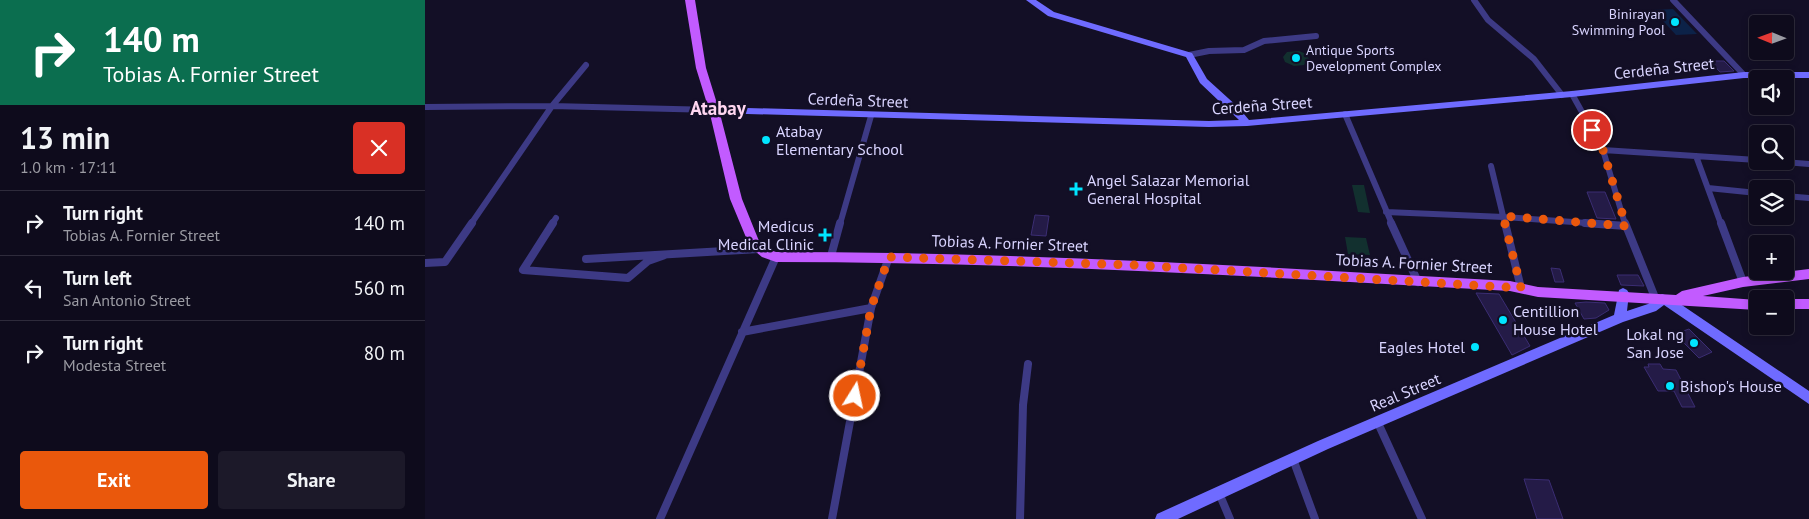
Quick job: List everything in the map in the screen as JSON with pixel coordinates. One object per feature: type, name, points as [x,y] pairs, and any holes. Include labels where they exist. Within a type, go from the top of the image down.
[{"type":"main road","points":[[690,0],[701,68],[715,110],[736,199],[749,236],[759,249]]},
{"type":"main road","points":[[1030,0],[1051,14],[1189,55],[1203,81],[1236,110],[1247,123]]},
{"type":"main road","name":"Cerdeña Street","points":[[715,110],[871,116],[1209,124],[1247,123],[1572,94],[1744,75],[1809,75]]},
{"type":"main road","name":"Tobias A. Fornier Street","points":[[759,249],[776,257],[889,257],[1133,265],[1521,288],[1538,292],[1749,303]]},
{"type":"main road","points":[[1680,297],[1743,282],[1809,274]]},
{"type":"main road","points":[[1620,318],[1623,295]]},
{"type":"main road","name":"Tobias A. Fornier Street","points":[[1661,298],[1680,297],[1749,302]]},
{"type":"main road","points":[[1661,298],[1809,398]]},
{"type":"main road","name":"Real Street","points":[[1162,519],[1293,458],[1620,318],[1652,308],[1661,298]]},
{"type":"main road","points":[[1794,304],[1809,304]]},
{"type":"street","points":[[1474,0],[1488,20],[1534,59],[1562,94]]},
{"type":"street","points":[[1673,0],[1744,75]]},
{"type":"street","points":[[1189,55],[1209,51],[1244,50],[1264,41],[1316,36]]},
{"type":"street","points":[[425,263],[445,262],[552,106],[586,65]]},
{"type":"street","points":[[1572,94],[1603,150],[1626,226],[1661,298]]},
{"type":"street","points":[[425,107],[552,106],[715,110]]},
{"type":"street","points":[[1345,114],[1417,282]]},
{"type":"street","points":[[831,256],[871,116]]},
{"type":"street","points":[[1603,150],[1749,159]]},
{"type":"street","points":[[1696,156],[1743,282]]},
{"type":"street","points":[[1794,163],[1809,164]]},
{"type":"street","points":[[1491,166],[1521,288]]},
{"type":"street","points":[[1708,188],[1749,192]]},
{"type":"street","points":[[1794,197],[1809,198]]},
{"type":"street","points":[[1386,212],[1503,216],[1626,226]]},
{"type":"street","points":[[556,218],[523,270],[628,278],[647,261],[665,255]]},
{"type":"street","points":[[586,259],[759,249]]},
{"type":"street","points":[[660,519],[776,257]]},
{"type":"street","points":[[832,519],[871,308],[889,257]]},
{"type":"street","points":[[743,332],[871,308]]},
{"type":"street","points":[[1020,519],[1023,405],[1027,364]]},
{"type":"street","points":[[1378,423],[1422,519]]},
{"type":"street","points":[[1293,458],[1315,519]]},
{"type":"street","points":[[1219,493],[1230,519]]},
{"type":"green space","name":"Antique Sports Development Complex","points":[[1299,51],[1306,54],[1309,59],[1304,65],[1294,66],[1285,62],[1283,57],[1287,52]]},
{"type":"green space","points":[[1352,185],[1364,185],[1370,213],[1358,212]]},
{"type":"green space","points":[[1345,237],[1366,238],[1370,255],[1348,254]]},
{"type":"water","name":"Binirayan Swimming Pool","points":[[1673,9],[1697,34],[1676,35],[1653,10]]},
{"type":"building","points":[[1710,61],[1724,61],[1734,71],[1720,72]]},
{"type":"building","points":[[1587,192],[1605,192],[1616,219],[1597,218]]},
{"type":"building","points":[[1035,215],[1049,216],[1046,236],[1031,235]]},
{"type":"building","points":[[1551,268],[1560,269],[1564,282],[1555,282]]},
{"type":"building","points":[[1617,275],[1638,275],[1644,286],[1621,285]]},
{"type":"building","name":"Centillion House Hotel","points":[[1476,293],[1499,294],[1530,346],[1512,355]]},
{"type":"building","points":[[1575,303],[1605,303],[1609,310],[1596,318],[1584,319]]},
{"type":"building","name":"Lokal ng San Jose","points":[[1689,329],[1712,352],[1699,358],[1675,334]]},
{"type":"building","name":"Bishop's House","points":[[1648,364],[1660,364],[1663,369],[1676,370],[1695,407],[1682,407],[1674,391],[1658,391],[1644,367],[1649,367]]},
{"type":"building","points":[[1524,479],[1549,480],[1563,519],[1537,519]]},
{"type":"place","name":"Binirayan Swimming Pool","points":[[1675,22]]},
{"type":"place","name":"Antique Sports Development Complex","points":[[1296,58]]},
{"type":"place","name":"Atabay Elementary School","points":[[766,140]]},
{"type":"place","name":"Angel Salazar Memorial General Hospital","points":[[1076,189]]},
{"type":"place","name":"Medicus Medical Clinic","points":[[825,235]]},
{"type":"place","name":"Centillion House Hotel","points":[[1503,320]]},
{"type":"place","name":"Lokal ng San Jose","points":[[1694,343]]},
{"type":"place","name":"Eagles Hotel","points":[[1475,347]]},
{"type":"place","name":"Bishop's House","points":[[1670,386]]},
{"type":"district","name":"Atabay","points":[[718,108]]},
{"type":"route","points":[[855,396],[871,308],[889,257],[1133,265],[1521,288],[1503,216],[1626,226],[1603,150],[1592,130]]}]
